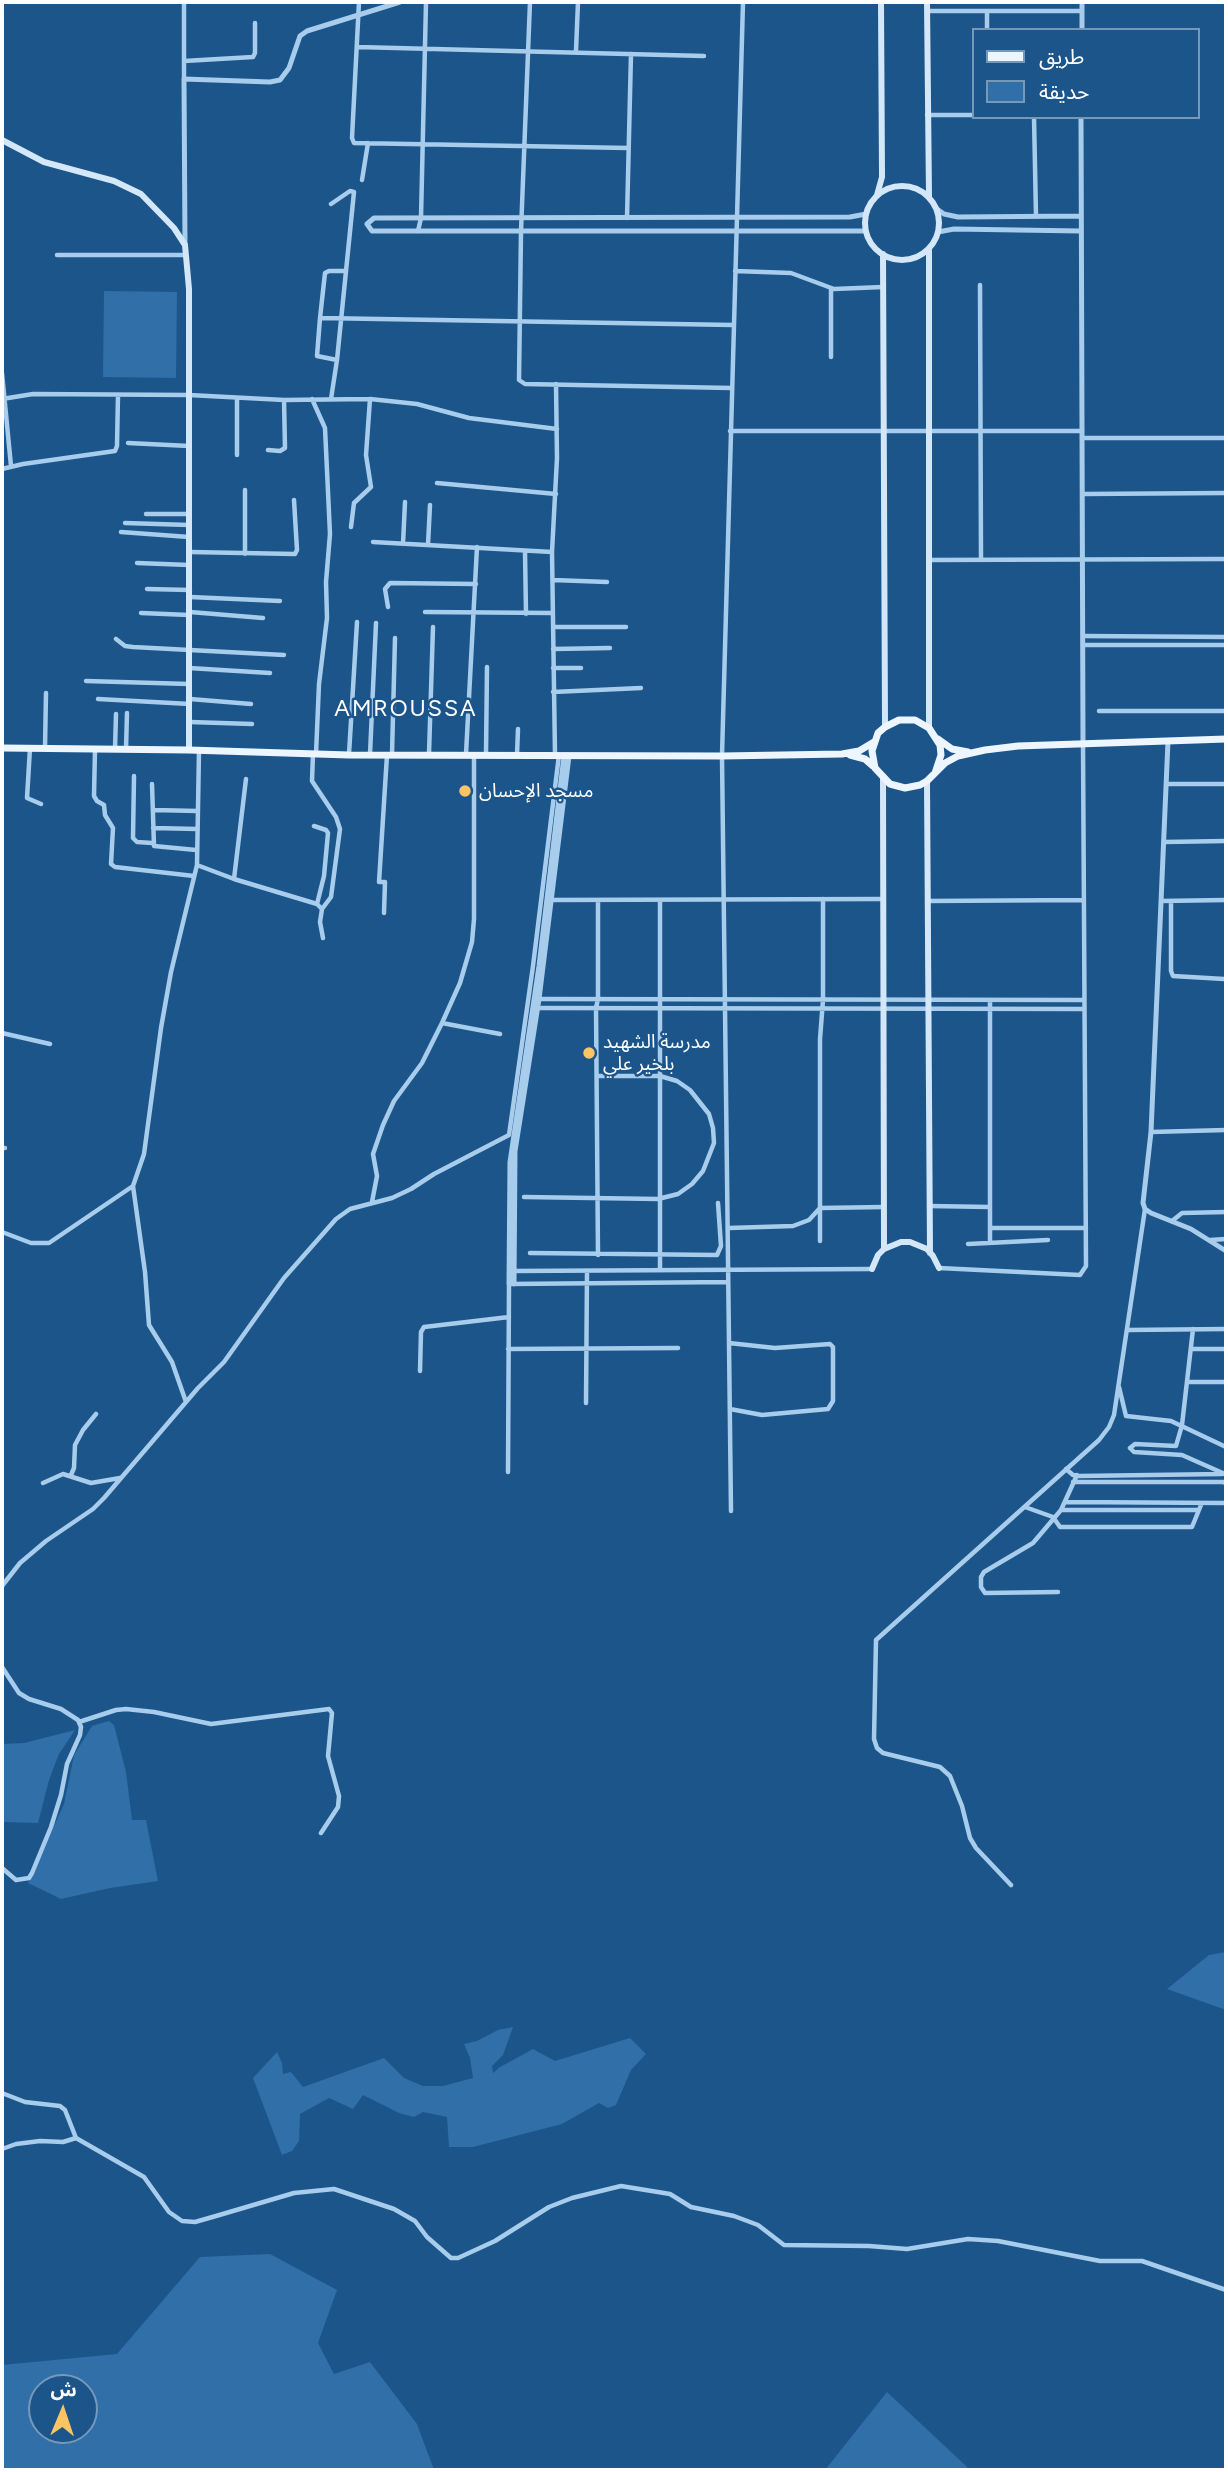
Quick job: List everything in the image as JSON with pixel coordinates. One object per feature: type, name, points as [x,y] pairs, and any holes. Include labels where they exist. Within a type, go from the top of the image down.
[{"type":"main road","points":[[881,2],[882,177],[866,214],[866,231],[872,244],[883,254],[901,260],[929,249]]},
{"type":"main road","points":[[927,2],[929,197]]},
{"type":"main road","points":[[2,140],[44,162],[114,181],[141,194],[174,228],[185,245],[190,446],[189,750]]},
{"type":"main road","points":[[876,196],[884,190],[912,187],[929,197],[937,209],[938,232],[929,249],[929,728]]},
{"type":"main road","points":[[883,254],[885,727]]},
{"type":"main road","points":[[2,748],[349,755],[842,754],[859,751],[874,742],[885,727],[907,719],[915,720],[929,728],[952,749],[972,752]]},
{"type":"main road","points":[[934,773],[941,755],[936,736]]},
{"type":"main road","points":[[842,754],[865,759],[883,779],[897,787],[905,788],[920,785],[951,760],[972,752],[1007,747],[1226,739]]},
{"type":"main road","points":[[874,742],[872,760],[875,768]]},
{"type":"main road","points":[[883,779],[884,1249]]},
{"type":"main road","points":[[927,781],[930,1253]]},
{"type":"main road","points":[[872,1269],[884,1249],[892,1244],[910,1242],[930,1253],[939,1268]]},
{"type":"street","points":[[184,2],[185,245]]},
{"type":"street","points":[[359,2],[352,138],[354,143],[628,148]]},
{"type":"street","points":[[184,79],[270,82],[280,80],[289,68],[300,36],[307,31],[400,2]]},
{"type":"street","points":[[418,231],[421,218],[426,2]]},
{"type":"street","points":[[530,2],[521,231],[519,380],[525,384],[731,388]]},
{"type":"street","points":[[576,51],[578,2]]},
{"type":"street","points":[[732,1511],[722,756],[743,2]]},
{"type":"street","points":[[1082,2],[1082,28]]},
{"type":"street","points":[[927,11],[1082,11]]},
{"type":"street","points":[[987,11],[987,28]]},
{"type":"street","points":[[184,61],[253,57],[256,23]]},
{"type":"street","points":[[356,47],[705,56]]},
{"type":"street","points":[[627,218],[631,54]]},
{"type":"street","points":[[927,115],[972,115]]},
{"type":"street","points":[[1034,119],[1036,216]]},
{"type":"street","points":[[939,1268],[1080,1275],[1086,1266],[1081,119]]},
{"type":"street","points":[[362,180],[368,143]]},
{"type":"street","points":[[331,204],[350,191],[354,192],[342,319],[331,398]]},
{"type":"street","points":[[937,209],[944,214],[958,217],[1080,216]]},
{"type":"street","points":[[866,214],[850,217],[738,218],[374,218],[368,224],[372,231],[866,231]]},
{"type":"street","points":[[938,232],[954,229],[1080,231]]},
{"type":"street","points":[[57,256],[186,255]]},
{"type":"street","points":[[337,359],[317,357],[320,318],[325,273],[345,271]]},
{"type":"street","points":[[735,271],[791,273],[831,289],[883,287]]},
{"type":"street","points":[[980,285],[981,560]]},
{"type":"street","points":[[831,289],[831,357]]},
{"type":"street","points":[[320,318],[733,326]]},
{"type":"street","points":[[2,373],[11,466]]},
{"type":"street","points":[[508,1472],[509,1317],[515,1157],[549,900],[562,756],[553,692],[552,552],[556,494],[556,384]]},
{"type":"street","points":[[4,398],[33,394],[189,395],[284,400],[370,399],[417,404],[470,418],[557,429]]},
{"type":"street","points":[[2,469],[115,451],[118,395]]},
{"type":"street","points":[[237,398],[237,455]]},
{"type":"street","points":[[312,399],[325,428],[330,534],[326,582],[327,618],[312,781],[336,817],[340,829],[331,897],[322,909],[320,922],[323,938]]},
{"type":"street","points":[[351,527],[354,503],[371,487],[366,456],[370,399]]},
{"type":"street","points":[[268,450],[281,451],[285,448],[284,400]]},
{"type":"street","points":[[730,431],[980,431],[1226,438]]},
{"type":"street","points":[[128,443],[190,446]]},
{"type":"street","points":[[437,483],[556,494]]},
{"type":"street","points":[[245,490],[245,554]]},
{"type":"street","points":[[1083,494],[1226,493]]},
{"type":"street","points":[[190,552],[295,554],[298,550],[294,500]]},
{"type":"street","points":[[403,544],[405,502]]},
{"type":"street","points":[[428,545],[430,505]]},
{"type":"street","points":[[146,514],[189,514]]},
{"type":"street","points":[[125,523],[189,525]]},
{"type":"street","points":[[121,533],[189,537]]},
{"type":"street","points":[[373,542],[552,552]]},
{"type":"street","points":[[372,1202],[377,1176],[373,1154],[383,1125],[394,1101],[422,1063],[442,1023],[460,983],[472,942],[474,919],[470,754],[477,547]]},
{"type":"street","points":[[525,551],[526,614]]},
{"type":"street","points":[[929,560],[1226,559]]},
{"type":"street","points":[[137,563],[190,565]]},
{"type":"street","points":[[553,580],[607,582]]},
{"type":"street","points":[[388,607],[385,589],[390,583],[476,584]]},
{"type":"street","points":[[147,589],[280,601]]},
{"type":"street","points":[[425,612],[552,613]]},
{"type":"street","points":[[141,613],[263,618]]},
{"type":"street","points":[[349,755],[357,622]]},
{"type":"street","points":[[370,754],[376,623]]},
{"type":"street","points":[[429,754],[433,627]]},
{"type":"street","points":[[553,627],[626,627]]},
{"type":"street","points":[[1084,636],[1226,637]]},
{"type":"street","points":[[1154,637],[1154,646]]},
{"type":"street","points":[[384,913],[385,882],[379,882],[390,754],[395,638]]},
{"type":"street","points":[[116,639],[125,646],[133,647],[284,655]]},
{"type":"street","points":[[1083,645],[1226,645]]},
{"type":"street","points":[[553,649],[610,648]]},
{"type":"street","points":[[486,754],[487,667]]},
{"type":"street","points":[[189,668],[270,673]]},
{"type":"street","points":[[553,668],[581,668]]},
{"type":"street","points":[[86,681],[189,684]]},
{"type":"street","points":[[553,692],[641,688]]},
{"type":"street","points":[[45,748],[46,693]]},
{"type":"street","points":[[98,699],[251,704]]},
{"type":"street","points":[[1099,710],[1226,711]]},
{"type":"street","points":[[125,750],[127,713]]},
{"type":"street","points":[[114,749],[116,714]]},
{"type":"street","points":[[190,722],[251,724]]},
{"type":"street","points":[[517,755],[518,729]]},
{"type":"street","points":[[1011,1885],[970,1838],[962,1806],[950,1776],[940,1767],[883,1753],[877,1748],[874,1740],[876,1640],[1098,1440],[1109,1427],[1114,1415],[1145,1209],[1143,1192],[1151,1132],[1168,741]]},
{"type":"street","points":[[30,748],[27,798],[41,804]]},
{"type":"street","points":[[95,749],[94,796],[104,805],[105,815],[113,828],[111,864],[115,867],[194,877]]},
{"type":"street","points":[[186,1402],[172,1362],[149,1325],[133,1186],[144,1154],[160,1028],[197,865],[199,750]]},
{"type":"street","points":[[2,1584],[20,1563],[46,1541],[93,1509],[224,1362],[284,1278],[325,1229],[350,1209],[392,1198],[509,1135],[562,756]]},
{"type":"street","points":[[134,776],[135,841],[156,847],[196,850]]},
{"type":"street","points":[[234,879],[246,779]]},
{"type":"street","points":[[152,783],[152,844]]},
{"type":"street","points":[[1167,784],[1226,784]]},
{"type":"street","points":[[154,810],[197,811]]},
{"type":"street","points":[[314,826],[328,833],[324,876],[317,904]]},
{"type":"street","points":[[153,828],[197,829]]},
{"type":"street","points":[[1164,842],[1226,841]]},
{"type":"street","points":[[197,865],[317,904],[322,909]]},
{"type":"street","points":[[820,1241],[823,899]]},
{"type":"street","points":[[549,900],[882,899]]},
{"type":"street","points":[[598,900],[598,1255]]},
{"type":"street","points":[[660,900],[660,1270]]},
{"type":"street","points":[[928,901],[1084,900]]},
{"type":"street","points":[[1161,901],[1226,900]]},
{"type":"street","points":[[1171,901],[1173,976],[1224,979]]},
{"type":"street","points":[[536,999],[1084,1000]]},
{"type":"street","points":[[990,1000],[990,1243]]},
{"type":"street","points":[[535,1008],[1084,1009]]},
{"type":"street","points":[[442,1023],[500,1034]]},
{"type":"street","points":[[2,1033],[50,1044]]},
{"type":"street","points":[[524,1197],[660,1199],[678,1194],[704,1171],[714,1143],[709,1114],[701,1101],[677,1081],[660,1076],[597,1076]]},
{"type":"street","points":[[1151,1132],[1226,1130]]},
{"type":"street","points":[[2,1232],[31,1242],[49,1243],[133,1186]]},
{"type":"street","points":[[530,1253],[716,1255],[720,1252],[718,1203]]},
{"type":"street","points":[[929,1206],[990,1207]]},
{"type":"street","points":[[729,1227],[793,1226],[808,1220],[820,1208],[884,1208]]},
{"type":"street","points":[[1145,1209],[1226,1251]]},
{"type":"street","points":[[1172,1221],[1182,1213],[1226,1212]]},
{"type":"street","points":[[990,1228],[1086,1228]]},
{"type":"street","points":[[968,1244],[1048,1240]]},
{"type":"street","points":[[1209,1240],[1226,1240]]},
{"type":"street","points":[[511,1271],[872,1269]]},
{"type":"street","points":[[586,1403],[587,1272]]},
{"type":"street","points":[[511,1284],[728,1282]]},
{"type":"street","points":[[420,1371],[421,1332],[424,1327],[509,1317]]},
{"type":"street","points":[[1194,1329],[1182,1425],[1174,1447],[1135,1444],[1131,1445],[1131,1450],[1178,1454],[1225,1474]]},
{"type":"street","points":[[1127,1330],[1226,1329]]},
{"type":"street","points":[[729,1343],[787,1348],[830,1344],[833,1348],[833,1401],[828,1409],[762,1415],[730,1409]]},
{"type":"street","points":[[509,1349],[678,1348]]},
{"type":"street","points":[[1191,1349],[1226,1349]]},
{"type":"street","points":[[1187,1382],[1226,1382]]},
{"type":"street","points":[[1118,1386],[1126,1416],[1166,1420],[1226,1447]]},
{"type":"street","points":[[71,1475],[75,1468],[75,1445],[96,1414]]},
{"type":"street","points":[[1066,1469],[1077,1475],[1225,1474]]},
{"type":"street","points":[[43,1483],[63,1474],[91,1483],[121,1478]]},
{"type":"street","points":[[1058,1592],[985,1592],[981,1587],[981,1577],[1033,1542],[1061,1510],[1077,1475]]},
{"type":"street","points":[[1073,1482],[1226,1483]]},
{"type":"street","points":[[1065,1502],[1200,1508]]},
{"type":"street","points":[[1061,1510],[1200,1508],[1226,1503]]},
{"type":"street","points":[[1024,1507],[1053,1517],[1059,1527],[1192,1527],[1200,1508]]},
{"type":"street","points":[[2,1667],[19,1693],[61,1709],[82,1727],[67,1764],[54,1816],[32,1873],[29,1878],[16,1880],[2,1868]]},
{"type":"street","points":[[79,1722],[126,1709],[211,1724],[329,1709],[332,1713],[328,1756],[338,1796],[338,1807],[321,1833]]},
{"type":"street","points":[[2,2093],[25,2102],[60,2106],[69,2116],[76,2138],[144,2176],[169,2212],[182,2221],[195,2222],[294,2193],[334,2189],[394,2209],[415,2221],[427,2237],[451,2258],[458,2258],[495,2241],[549,2207],[572,2198],[621,2186],[670,2194],[691,2207],[734,2216],[758,2225],[784,2245],[907,2249],[968,2238],[998,2241],[1100,2261],[1142,2261],[1226,2290]]},
{"type":"street","points":[[2,2149],[16,2144],[63,2142],[76,2138]]},
{"type":"green space","points":[[104,291],[177,292],[176,378],[103,377]]},
{"type":"green space","points":[[109,1721],[114,1725],[126,1772],[132,1820],[146,1820],[158,1881],[61,1899],[28,1883],[64,1804],[74,1755],[92,1726]]},
{"type":"green space","points":[[75,1730],[59,1754],[38,1823],[2,1822],[2,1744],[24,1743]]},
{"type":"green space","points":[[1226,1952],[1226,2010],[1167,1989],[1209,1955]]},
{"type":"green space","points":[[513,2027],[503,2055],[492,2066],[493,2073],[533,2049],[555,2061],[630,2038],[646,2054],[631,2070],[616,2105],[608,2108],[599,2103],[562,2124],[473,2147],[449,2147],[447,2117],[423,2112],[414,2117],[399,2113],[363,2095],[353,2109],[329,2098],[300,2114],[299,2141],[292,2151],[282,2155],[253,2078],[277,2052],[283,2074],[291,2072],[303,2087],[384,2058],[404,2078],[423,2086],[443,2086],[473,2078],[470,2058],[464,2044]]},
{"type":"green space","points":[[270,2254],[337,2290],[318,2343],[334,2374],[370,2362],[417,2424],[434,2470],[2,2470],[2,2365],[117,2354],[200,2257]]},
{"type":"green space","points":[[887,2392],[965,2465],[970,2470],[825,2470]]},
{"type":"place","name":"مسجد الإحسان","points":[[465,791]]},
{"type":"place","name":"مدرسة الشهيد بلخير علي","points":[[589,1053]]},
{"type":"district","name":"AMROUSSA","points":[[406,709]]}]
